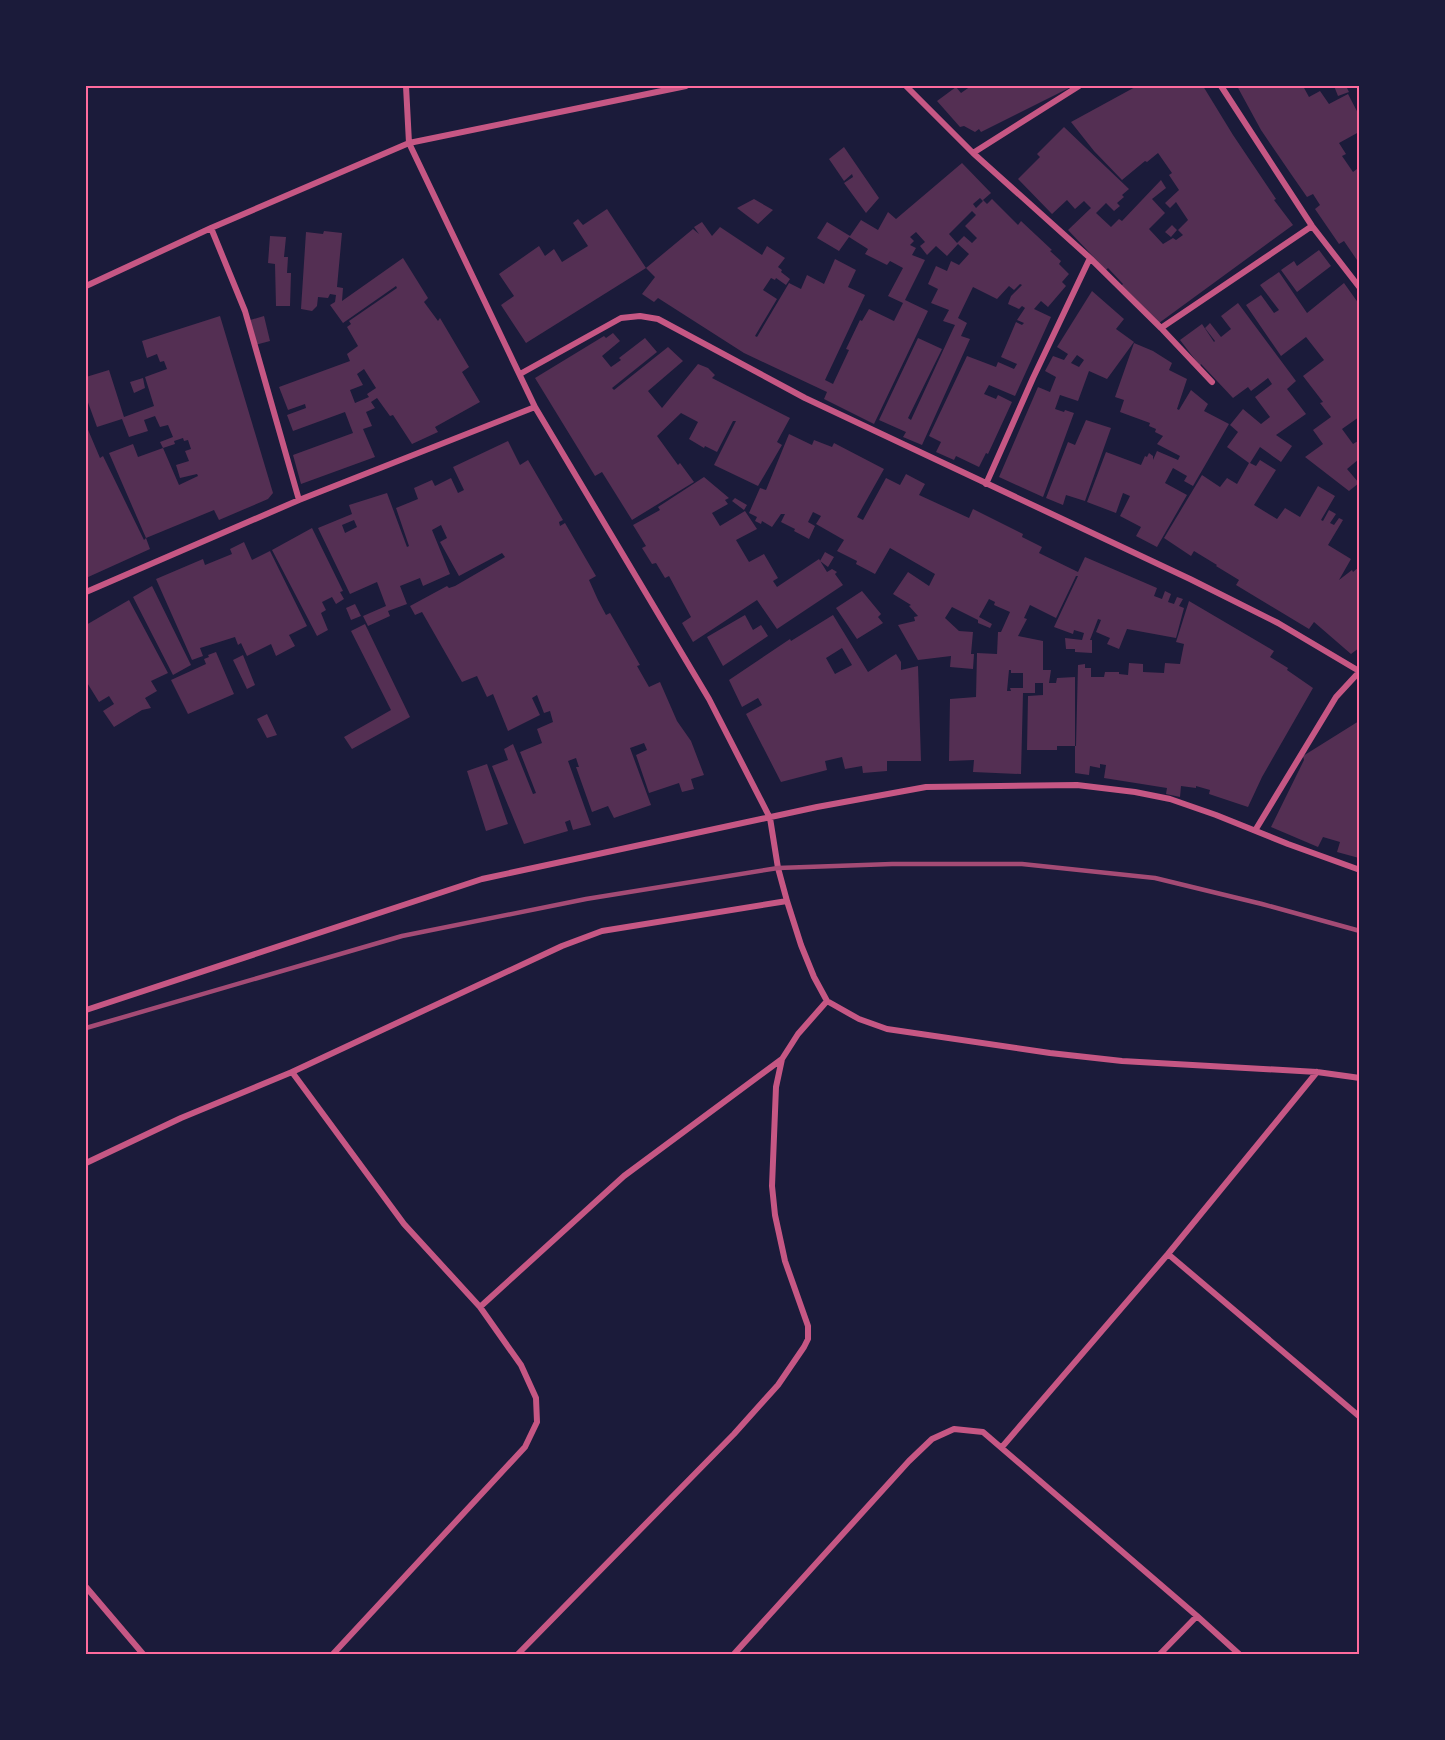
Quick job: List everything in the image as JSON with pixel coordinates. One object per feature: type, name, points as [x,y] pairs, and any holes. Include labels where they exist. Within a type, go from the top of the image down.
[{"type":"street","points":[[406,86],[409,143],[535,406],[709,699],[770,818],[778,868],[787,901],[801,945],[827,1001],[859,1019],[887,1029],[1050,1053],[1122,1060],[1317,1072],[1359,1078]]},
{"type":"street","points":[[86,286],[211,228],[409,143],[686,86]]},
{"type":"street","points":[[906,86],[973,153],[1090,258],[1212,382]]},
{"type":"street","points":[[973,153],[1079,86]]},
{"type":"street","points":[[1221,86],[1312,226],[1359,288]]},
{"type":"street","points":[[1161,328],[1312,226]]},
{"type":"street","points":[[211,228],[245,311],[299,500]]},
{"type":"street","points":[[986,484],[1090,258]]},
{"type":"street","points":[[520,374],[621,318],[640,316],[658,319],[805,398],[1278,623],[1359,671],[1336,697],[1256,830]]},
{"type":"street","points":[[86,592],[299,500],[535,406]]},
{"type":"street","points":[[86,1010],[482,879],[926,787],[1077,785],[1135,792],[1170,799],[1359,870]]},
{"type":"street","points":[[86,1163],[181,1118],[292,1072],[562,946],[602,931],[787,901]]},
{"type":"street","points":[[518,1654],[726,1442],[778,1385],[808,1339],[808,1326],[779,1239],[772,1186],[776,1087],[782,1059],[798,1034],[827,1001]]},
{"type":"street","points":[[480,1307],[624,1176],[782,1059]]},
{"type":"street","points":[[292,1072],[404,1224],[480,1307],[521,1365],[536,1398],[537,1422],[525,1447],[333,1654]]},
{"type":"street","points":[[1002,1446],[1168,1254],[1317,1072]]},
{"type":"street","points":[[1168,1254],[1359,1417]]},
{"type":"street","points":[[734,1654],[932,1439],[954,1429],[983,1432],[1002,1446],[1239,1654]]},
{"type":"street","points":[[86,1587],[143,1654]]},
{"type":"street","points":[[1160,1654],[1197,1616]]},
{"type":"building","points":[[971,86],[1073,86],[981,132],[979,129],[975,132],[964,126],[960,127],[937,101],[956,87],[961,93]]},
{"type":"building","points":[[1137,86],[1203,86],[1276,199],[1274,200],[1293,225],[1159,323],[1121,286],[1123,284],[1108,268],[1106,270],[1068,230],[1091,208],[1084,201],[1075,209],[1067,200],[1052,214],[1018,179],[1040,157],[1037,154],[1064,127],[1129,189],[1122,195],[1124,197],[1117,203],[1120,206],[1114,211],[1106,203],[1096,213],[1111,227],[1119,219],[1122,221],[1161,180],[1166,188],[1152,199],[1165,213],[1149,229],[1163,244],[1183,235],[1178,230],[1188,220],[1176,202],[1170,208],[1165,203],[1179,190],[1169,175],[1172,173],[1158,153],[1122,180],[1094,151],[1071,122]]},
{"type":"building","points":[[1237,86],[1303,86],[1309,97],[1320,91],[1329,104],[1348,94],[1359,115],[1359,132],[1339,143],[1346,154],[1342,156],[1353,172],[1359,170],[1359,263],[1344,241],[1339,244],[1315,209],[1320,205],[1313,194],[1307,197],[1261,130]]},
{"type":"building","points":[[1334,86],[1346,86],[1349,92],[1338,96]]},
{"type":"building","points":[[844,147],[879,198],[866,213],[844,183],[853,177],[852,174],[844,181],[829,159]]},
{"type":"building","points":[[962,163],[991,193],[983,200],[987,204],[992,199],[1018,225],[1021,221],[1052,250],[1050,251],[1061,261],[1059,264],[1069,274],[1062,282],[1066,286],[1048,307],[1041,301],[1034,309],[1051,317],[1015,396],[989,385],[984,394],[996,399],[998,395],[1012,402],[988,454],[986,453],[979,467],[956,456],[954,460],[936,452],[941,442],[929,436],[967,356],[996,367],[998,362],[1014,369],[1017,364],[1001,357],[1016,322],[1022,325],[1024,323],[1017,320],[1025,308],[1022,306],[1019,309],[1008,304],[1011,296],[1022,285],[1020,284],[1014,290],[1009,286],[997,299],[973,287],[958,318],[967,323],[961,336],[970,339],[922,445],[903,437],[906,432],[879,420],[918,338],[942,349],[908,418],[911,420],[955,325],[943,321],[949,310],[931,303],[938,289],[928,284],[936,266],[947,271],[951,261],[959,265],[969,254],[958,244],[947,256],[936,246],[927,255],[920,246],[925,242],[916,232],[910,237],[914,241],[910,245],[916,248],[912,255],[925,260],[905,300],[928,311],[874,424],[824,399],[827,392],[744,353],[658,298],[654,302],[642,294],[655,277],[646,268],[693,229],[699,234],[694,227],[702,222],[712,236],[720,227],[762,255],[767,246],[785,258],[778,267],[790,279],[786,285],[776,278],[775,280],[771,278],[763,290],[777,299],[755,336],[757,337],[789,283],[801,289],[807,275],[824,284],[835,259],[856,270],[848,287],[865,295],[825,380],[833,384],[849,350],[846,349],[860,320],[862,321],[869,309],[894,321],[903,303],[888,296],[903,268],[890,261],[887,265],[865,254],[868,249],[849,237],[839,251],[817,238],[827,222],[850,236],[861,220],[878,230],[888,212],[896,219]],"holes":[[[980,198],[983,201],[976,208],[973,204]],[[972,211],[976,215],[965,226],[977,238],[972,243],[964,236],[957,243],[949,234]]]},
{"type":"building","points":[[754,199],[773,210],[758,224],[737,208]]},
{"type":"building","points":[[607,209],[646,268],[526,343],[501,305],[514,296],[499,274],[539,246],[545,256],[554,249],[562,262],[588,246],[573,223],[578,219],[583,225]]},
{"type":"building","points":[[1172,225],[1177,230],[1171,237],[1165,232]]},
{"type":"building","points":[[324,231],[342,233],[337,287],[343,288],[342,301],[403,258],[428,298],[424,302],[438,321],[440,318],[469,367],[462,372],[480,402],[435,427],[438,432],[412,444],[393,415],[390,416],[377,398],[371,402],[375,408],[366,412],[372,426],[363,429],[375,457],[301,484],[293,455],[353,433],[345,412],[293,431],[287,415],[306,408],[305,404],[288,410],[279,387],[350,361],[347,354],[358,346],[347,327],[351,324],[349,321],[397,288],[396,286],[343,323],[330,305],[335,302],[336,295],[330,294],[328,298],[318,297],[317,306],[312,311],[301,309],[306,232],[323,234]],"holes":[[[364,369],[376,388],[367,394],[369,397],[355,403],[350,390],[363,385],[357,374]]]},
{"type":"building","points":[[270,236],[286,237],[284,257],[288,257],[287,273],[291,273],[290,306],[276,306],[275,264],[268,263]]},
{"type":"building","points":[[1319,250],[1331,266],[1297,292],[1281,270],[1294,261],[1297,266]]},
{"type":"building","points":[[1279,272],[1307,313],[1344,283],[1359,304],[1359,417],[1342,429],[1353,444],[1358,441],[1359,443],[1359,459],[1347,469],[1359,483],[1349,491],[1305,457],[1323,444],[1313,430],[1331,417],[1320,403],[1323,402],[1303,376],[1324,360],[1306,337],[1281,356],[1246,305],[1261,295],[1274,313],[1279,310],[1260,285]]},
{"type":"building","points":[[1092,291],[1124,319],[1116,329],[1134,342],[1107,379],[1089,371],[1078,401],[1060,395],[1055,409],[1074,413],[1043,497],[999,477],[1038,387],[1050,392],[1056,377],[1045,371],[1053,356],[1064,360],[1068,354],[1057,347]],"holes":[[[1077,355],[1084,360],[1079,367],[1071,363]]]},
{"type":"building","points":[[1238,303],[1296,381],[1287,389],[1306,414],[1276,435],[1292,446],[1281,462],[1260,447],[1250,463],[1256,466],[1260,460],[1276,470],[1254,505],[1277,519],[1285,508],[1300,517],[1318,486],[1335,496],[1321,520],[1323,521],[1329,510],[1336,514],[1330,523],[1334,525],[1339,518],[1343,520],[1328,545],[1351,559],[1339,580],[1359,567],[1359,648],[1351,654],[1314,622],[1309,629],[1236,585],[1239,580],[1217,565],[1194,551],[1191,556],[1164,538],[1202,475],[1220,487],[1227,478],[1237,484],[1249,463],[1227,447],[1238,432],[1230,425],[1243,409],[1261,424],[1270,417],[1255,397],[1272,384],[1268,378],[1251,391],[1248,387],[1233,398],[1201,364],[1200,366],[1180,340],[1202,324],[1214,342],[1205,328],[1210,323],[1221,337],[1231,329],[1221,316]]},
{"type":"building","points":[[220,316],[273,493],[268,499],[219,520],[214,510],[146,538],[109,453],[133,444],[138,457],[163,448],[160,442],[173,437],[168,425],[160,427],[155,416],[144,420],[148,431],[129,437],[122,419],[97,427],[86,397],[86,377],[109,370],[124,417],[154,406],[145,377],[167,369],[164,361],[160,362],[157,354],[147,358],[142,341]],"holes":[[[183,438],[184,441],[188,440],[191,449],[185,451],[189,461],[176,465],[180,478],[197,474],[198,476],[179,485],[163,448]]]},
{"type":"building","points":[[264,316],[270,341],[255,345],[247,321]]},
{"type":"building","points":[[613,333],[620,341],[602,356],[611,367],[645,338],[657,352],[612,388],[614,390],[668,347],[683,361],[648,391],[662,408],[698,364],[708,368],[715,375],[712,378],[790,418],[777,442],[782,445],[758,486],[714,465],[736,421],[733,421],[717,452],[705,446],[704,448],[689,439],[698,422],[681,413],[657,436],[678,465],[680,463],[694,482],[632,520],[602,472],[595,476],[535,378],[604,336],[606,338]]},
{"type":"building","points":[[1134,343],[1172,363],[1169,370],[1187,379],[1177,409],[1179,410],[1191,390],[1208,404],[1204,411],[1229,424],[1193,486],[1184,481],[1187,476],[1173,468],[1165,483],[1187,495],[1157,547],[1136,536],[1141,527],[1120,516],[1130,496],[1123,493],[1116,513],[1087,502],[1106,452],[1141,465],[1149,453],[1153,456],[1153,460],[1157,451],[1178,460],[1180,456],[1157,444],[1163,436],[1149,426],[1150,423],[1120,412],[1124,400],[1115,397]]},
{"type":"building","points":[[143,378],[145,388],[134,393],[130,382]]},
{"type":"building","points":[[1086,420],[1111,428],[1085,501],[1066,495],[1063,505],[1046,498],[1068,442],[1075,445]]},
{"type":"building","points":[[86,425],[100,458],[103,456],[150,549],[86,578],[86,478],[88,477]]},
{"type":"building","points":[[789,434],[812,445],[814,440],[832,447],[834,443],[884,469],[857,517],[863,520],[886,478],[900,485],[906,474],[925,484],[919,495],[969,518],[973,509],[1023,534],[1022,537],[1042,547],[1039,553],[1078,572],[1085,557],[1157,588],[1154,596],[1162,599],[1165,591],[1171,594],[1168,602],[1174,604],[1177,597],[1183,599],[1179,606],[1184,608],[1176,638],[1127,629],[1119,649],[1107,644],[1110,638],[1096,632],[1101,620],[1098,619],[1090,640],[1092,640],[1092,653],[1066,649],[1065,638],[1082,640],[1084,633],[1074,630],[1073,634],[1054,627],[1078,576],[1056,618],[1030,605],[1024,618],[1027,619],[1018,636],[1043,641],[1043,670],[1051,670],[1049,683],[1056,683],[1057,678],[1075,677],[1075,746],[1057,746],[1057,750],[1027,750],[1028,696],[1043,695],[1043,683],[1035,683],[1035,693],[1023,693],[1021,774],[973,772],[974,760],[949,761],[950,699],[976,697],[977,653],[997,654],[998,632],[1001,632],[1010,612],[994,605],[995,602],[989,599],[979,617],[992,624],[990,628],[952,607],[945,618],[959,631],[973,632],[971,654],[974,654],[973,669],[950,667],[951,656],[918,660],[898,625],[915,621],[914,617],[918,616],[909,606],[911,605],[893,594],[908,572],[929,586],[935,574],[890,548],[875,574],[856,564],[857,561],[837,551],[844,540],[816,524],[821,516],[813,512],[808,522],[815,526],[809,539],[781,522],[785,514],[781,514],[772,527],[762,521],[761,524],[755,521],[757,517],[749,513],[760,488],[766,490]],"holes":[[[1009,670],[1011,673],[1023,673],[1023,688],[1010,688],[1011,691],[1007,691]]]},
{"type":"building","points":[[508,441],[520,465],[528,460],[563,520],[559,522],[560,526],[565,523],[596,576],[589,580],[606,615],[610,613],[640,665],[637,666],[649,687],[660,682],[677,721],[691,741],[704,775],[691,779],[694,789],[682,792],[679,783],[649,793],[636,755],[647,750],[644,743],[630,748],[651,805],[614,818],[608,806],[592,812],[576,767],[579,767],[576,758],[568,761],[591,825],[573,830],[570,820],[565,822],[568,831],[524,844],[492,766],[508,760],[504,749],[513,744],[533,794],[536,793],[520,752],[542,743],[537,729],[553,722],[550,711],[544,713],[537,695],[532,698],[540,715],[508,731],[493,694],[487,697],[477,676],[462,682],[422,612],[415,615],[410,606],[447,586],[449,588],[455,586],[505,557],[502,553],[459,576],[440,542],[447,538],[441,525],[432,530],[450,574],[423,586],[420,578],[400,586],[407,604],[388,611],[390,616],[368,626],[363,616],[386,606],[377,582],[350,594],[318,528],[352,514],[349,505],[387,493],[407,547],[409,546],[396,508],[418,499],[414,488],[432,480],[435,486],[451,478],[458,493],[464,490],[453,467]],"holes":[[[354,520],[357,527],[345,533],[342,525]]]},
{"type":"building","points":[[704,477],[729,498],[725,500],[728,504],[712,513],[720,526],[745,511],[757,529],[736,540],[749,562],[764,554],[778,578],[773,581],[777,587],[819,559],[827,572],[832,569],[837,572],[835,574],[843,585],[777,629],[757,600],[693,642],[682,623],[691,617],[669,576],[665,578],[656,563],[652,564],[642,548],[646,546],[633,525],[660,510],[658,507]]},
{"type":"building","points":[[735,498],[747,505],[744,510],[732,501]]},
{"type":"building","points":[[312,528],[343,591],[340,592],[344,599],[336,604],[332,597],[322,602],[326,610],[321,613],[328,630],[317,636],[272,550]]},
{"type":"building","points":[[244,542],[252,560],[270,551],[307,626],[289,635],[295,646],[276,656],[271,644],[247,656],[241,643],[238,645],[235,637],[200,648],[203,656],[192,660],[156,579],[203,559],[205,565],[232,554],[230,549]]},
{"type":"building","points":[[825,552],[834,557],[828,567],[820,561]]},
{"type":"building","points":[[152,586],[191,665],[173,675],[133,597]]},
{"type":"building","points":[[862,591],[881,614],[878,617],[883,623],[857,639],[836,608]]},
{"type":"building","points":[[129,600],[168,673],[151,681],[157,691],[145,698],[151,708],[142,710],[114,727],[103,711],[114,704],[109,696],[99,702],[86,681],[86,625]]},
{"type":"building","points":[[1189,601],[1274,651],[1270,657],[1313,688],[1262,777],[1248,807],[1209,794],[1210,790],[1196,786],[1196,788],[1181,786],[1180,797],[1166,794],[1167,788],[1104,778],[1106,765],[1100,764],[1100,768],[1090,766],[1089,775],[1075,773],[1078,665],[1085,664],[1085,668],[1091,668],[1091,677],[1104,677],[1105,672],[1119,672],[1119,674],[1128,675],[1129,663],[1143,664],[1143,672],[1164,673],[1165,663],[1180,664],[1184,644],[1176,642]]},
{"type":"building","points":[[355,604],[361,616],[351,620],[346,608]]},
{"type":"building","points":[[745,615],[753,630],[761,625],[768,636],[723,666],[707,637]]},
{"type":"building","points":[[833,615],[868,672],[896,654],[901,662],[901,670],[918,666],[921,761],[887,761],[887,771],[863,773],[862,766],[845,769],[842,757],[825,761],[827,770],[781,782],[746,714],[762,705],[758,698],[742,707],[729,680],[790,639],[791,641]],"holes":[[[842,648],[852,665],[835,674],[826,658]]]},
{"type":"building","points":[[365,624],[410,717],[352,749],[344,737],[391,710],[351,631]]},
{"type":"building","points":[[216,652],[234,694],[188,714],[171,680],[206,664],[204,659]]},
{"type":"building","points":[[243,655],[255,685],[247,689],[233,660]]},
{"type":"building","points":[[267,714],[277,735],[267,738],[257,719]]},
{"type":"building","points":[[1359,721],[1359,858],[1337,852],[1340,842],[1323,837],[1318,847],[1271,827],[1304,760],[1303,756]]},
{"type":"building","points":[[487,764],[508,824],[486,831],[467,771]]},
{"type":"railway","points":[[86,1028],[402,936],[586,899],[778,868],[892,864],[1022,864],[1155,878],[1360,931]]}]
